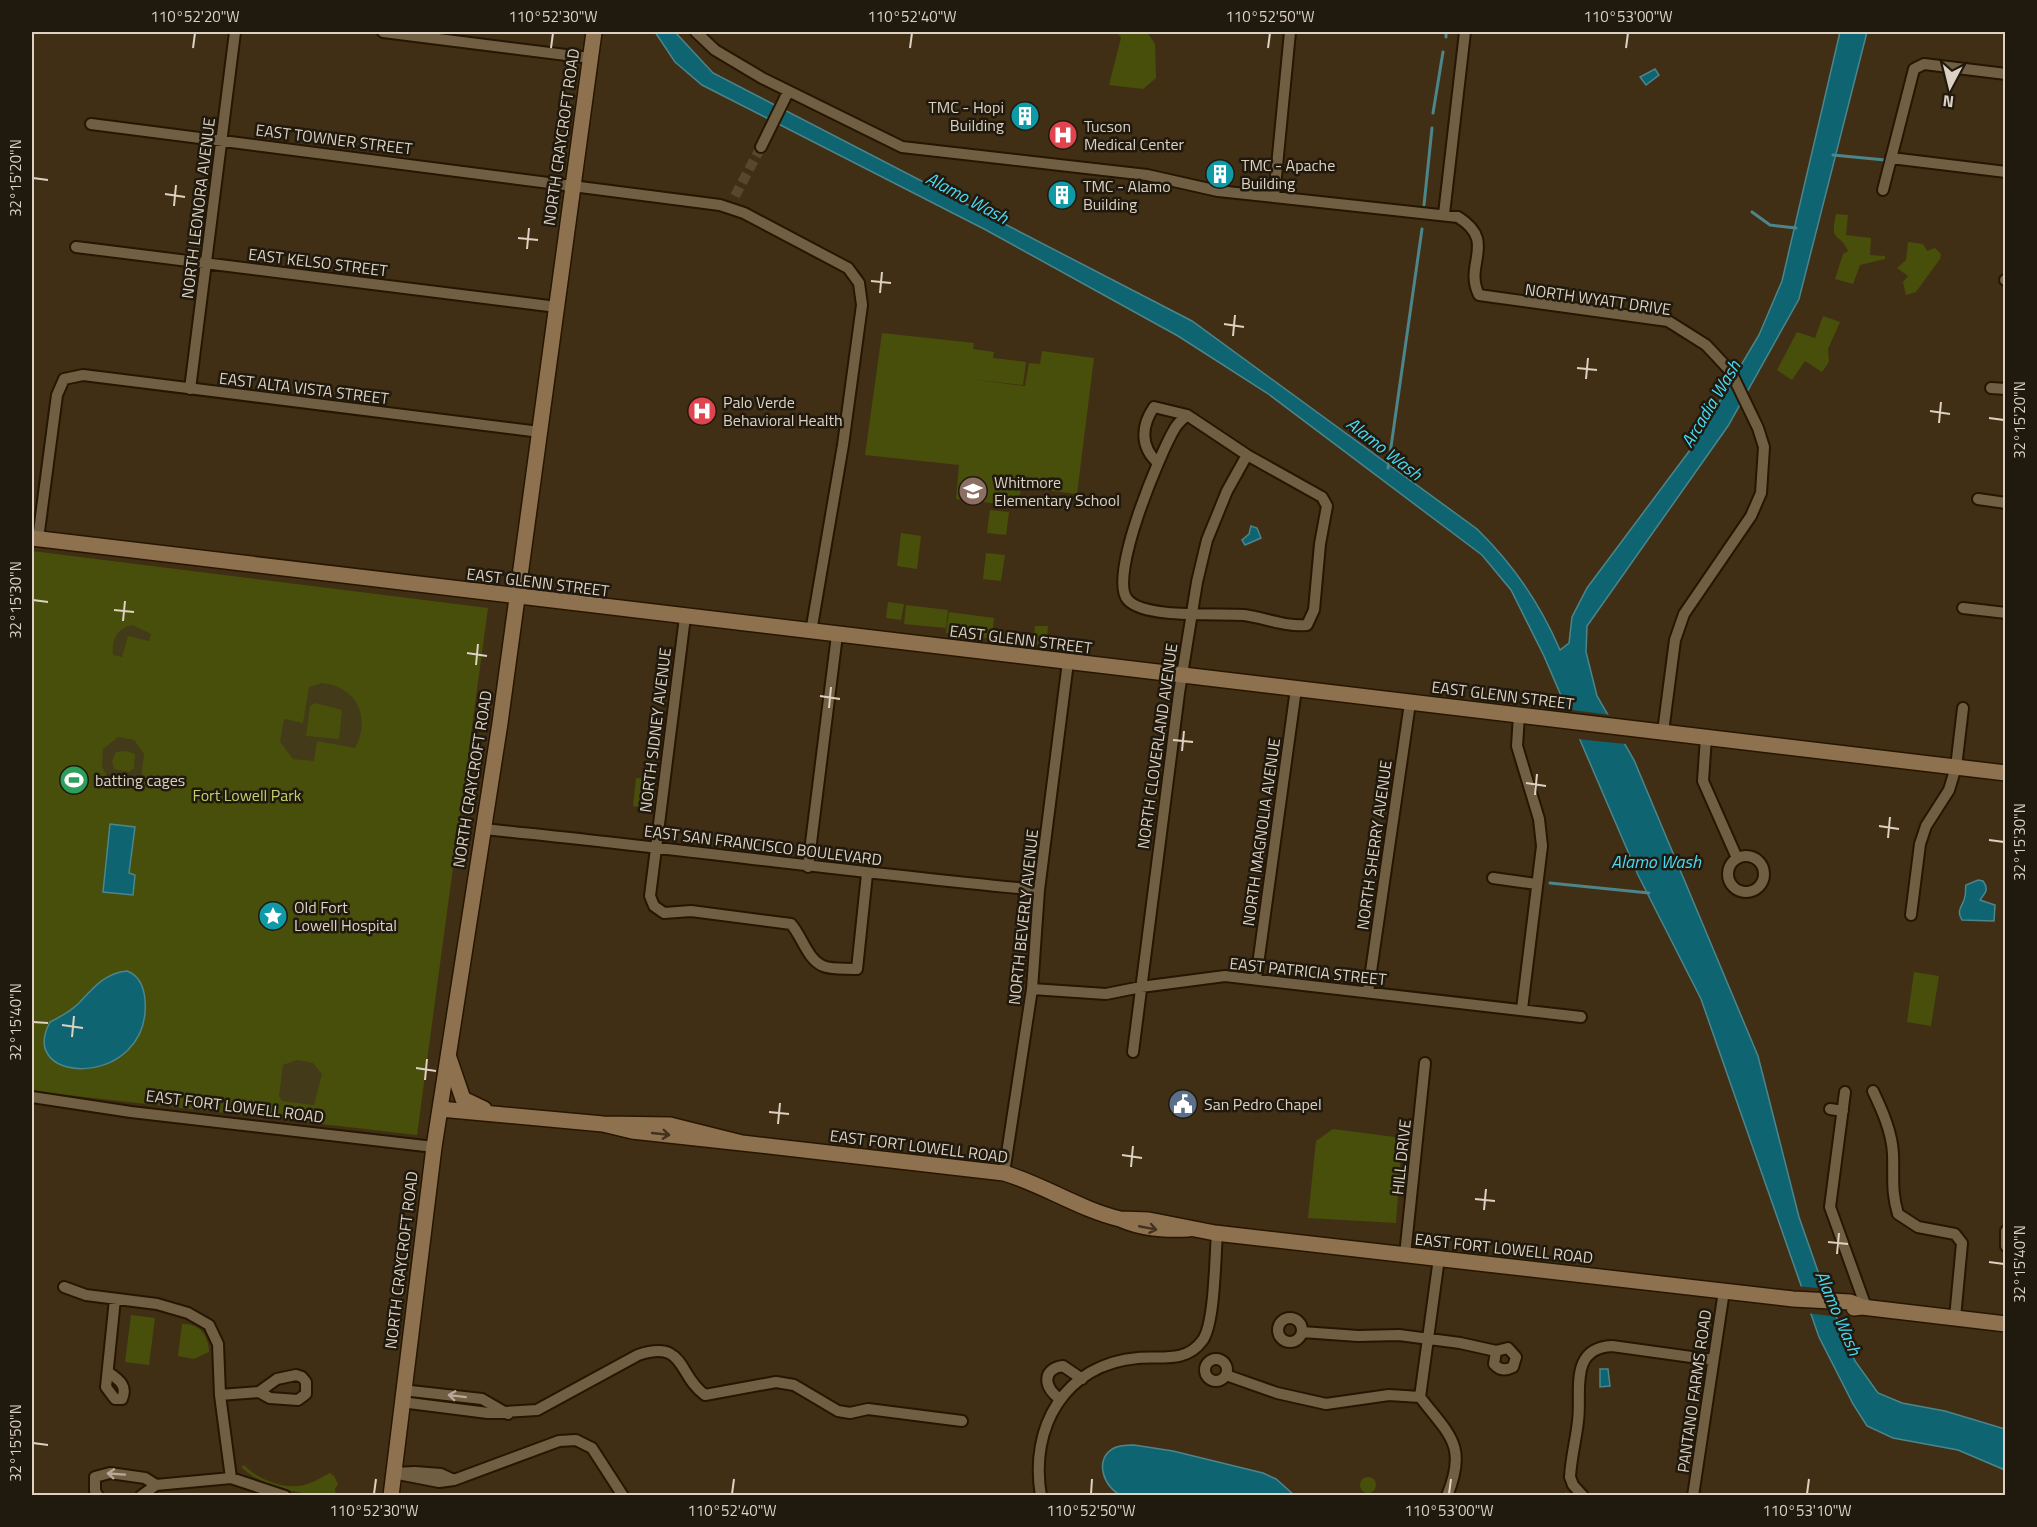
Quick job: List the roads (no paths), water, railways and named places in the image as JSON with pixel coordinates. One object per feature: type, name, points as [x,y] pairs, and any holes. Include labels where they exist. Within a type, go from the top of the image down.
[{"type":"street","name":"NORTH LEONORA AVENUE","points":[[190,389],[235,32]]},
{"type":"street","points":[[383,32],[590,58]]},
{"type":"street","name":"NORTH CRAYCROFT ROAD","points":[[391,1496],[434,1147],[517,597],[594,32]]},
{"type":"street","name":"NORTH WYATT DRIVE","points":[[696,32],[715,50],[786,97],[903,147],[1147,175],[1218,191],[1458,217],[1473,227],[1478,241],[1474,286],[1479,295],[1668,321],[1706,345],[1731,372],[1764,447],[1761,493],[1751,516],[1684,614],[1675,640],[1663,732]]},
{"type":"street","points":[[1274,197],[1290,32]]},
{"type":"street","points":[[1443,214],[1466,32]]},
{"type":"street","points":[[1883,190],[1909,79],[1914,69],[1924,64],[2006,74]]},
{"type":"street","points":[[761,147],[786,97]]},
{"type":"street","name":"EAST TOWNER STREET","points":[[92,124],[710,203],[744,213],[848,268],[859,283],[862,305],[850,396],[811,632]]},
{"type":"street","points":[[1891,158],[2006,172]]},
{"type":"street","points":[[729,208],[735,196]]},
{"type":"street","name":"EAST KELSO STREET","points":[[76,248],[557,307]]},
{"type":"street","name":"EAST ALTA VISTA STREET","points":[[35,538],[61,374],[540,432]]},
{"type":"street","points":[[1991,388],[2006,389]]},
{"type":"street","points":[[1158,463],[1148,454],[1144,441],[1146,419],[1154,407],[1187,415],[1247,455],[1322,498],[1327,507],[1320,544],[1314,610],[1307,624],[1293,626],[1243,615],[1191,614],[1140,608],[1127,600],[1122,588],[1125,567],[1144,496],[1176,426],[1187,415]]},
{"type":"street","name":"NORTH CLOVERLAND AVENUE","points":[[1133,1052],[1191,614],[1207,540],[1227,491],[1247,455]]},
{"type":"street","points":[[1978,500],[2006,503]]},
{"type":"street","name":"EAST GLENN STREET","points":[[35,538],[2006,774]]},
{"type":"street","points":[[1963,608],[2006,613]]},
{"type":"street","name":"NORTH SIDNEY AVENUE","points":[[685,617],[655,847],[650,896],[654,906],[664,913],[691,911],[791,924],[801,935],[813,959],[824,966],[857,969],[867,874]]},
{"type":"street","points":[[808,867],[837,635]]},
{"type":"street","name":"NORTH BEVERLY AVENUE","points":[[1004,1173],[1032,989],[1039,890],[1068,662]]},
{"type":"street","name":"NORTH MAGNOLIA AVENUE","points":[[1256,979],[1296,689]]},
{"type":"street","name":"NORTH SHERRY AVENUE","points":[[1368,992],[1410,703]]},
{"type":"street","points":[[1911,915],[1926,826],[1949,790],[1956,767],[1963,708]]},
{"type":"street","points":[[1519,716],[1517,746],[1539,819],[1542,846],[1522,1009]]},
{"type":"street","points":[[1707,737],[1703,781],[1737,858]]},
{"type":"street","name":"EAST SAN FRANCISCO BOULEVARD","points":[[483,829],[655,847],[867,874],[1039,890]]},
{"type":"street","points":[[1493,878],[1536,884]]},
{"type":"street","name":"EAST PATRICIA STREET","points":[[1032,989],[1106,994],[1226,976],[1581,1017]]},
{"type":"street","points":[[448,1054],[463,1099],[471,1105],[501,1115]]},
{"type":"street","name":"HILL DRIVE","points":[[1405,1255],[1425,1063]]},
{"type":"street","points":[[1873,1091],[1884,1116],[1893,1152],[1892,1193],[1898,1214],[1918,1227],[1955,1234],[1962,1243],[1955,1318]]},
{"type":"street","points":[[1845,1092],[1830,1207],[1864,1307]]},
{"type":"street","name":"EAST FORT LOWELL ROAD","points":[[32,1097],[131,1112],[434,1147]]},
{"type":"street","name":"EAST FORT LOWELL ROAD","points":[[440,1109],[603,1124],[632,1131],[1004,1173],[1120,1219],[1149,1220],[1217,1233],[2006,1324]]},
{"type":"street","points":[[1830,1109],[1843,1111]]},
{"type":"street","points":[[2006,1231],[2006,1246]]},
{"type":"street","points":[[1041,1496],[1038,1467],[1040,1443],[1047,1420],[1060,1399],[1082,1380],[1107,1364],[1138,1358],[1172,1358],[1188,1353],[1202,1342],[1209,1326],[1217,1233]]},
{"type":"street","points":[[1420,1397],[1430,1339],[1439,1258]]},
{"type":"street","points":[[64,1287],[86,1295],[157,1304],[188,1313],[209,1325],[218,1344],[220,1395],[231,1478]]},
{"type":"street","name":"PANTANO FARMS ROAD","points":[[1693,1496],[1724,1291]]},
{"type":"street","points":[[108,1372],[115,1299]]},
{"type":"street","points":[[1302,1332],[1358,1336],[1398,1335],[1496,1351]]},
{"type":"street","points":[[1583,1496],[1573,1485],[1570,1477],[1579,1418],[1578,1382],[1581,1367],[1588,1356],[1604,1346],[1612,1346],[1713,1360]]},
{"type":"street","points":[[402,1396],[482,1399],[508,1414],[537,1410],[638,1354],[655,1349],[669,1352],[683,1364],[697,1389],[705,1395],[776,1382],[794,1385],[838,1411],[850,1413],[868,1408],[962,1421]]},
{"type":"street","points":[[1060,1399],[1049,1389],[1046,1381],[1047,1374],[1054,1367],[1063,1366],[1082,1380]]},
{"type":"street","points":[[1226,1375],[1277,1393],[1326,1404],[1389,1395],[1420,1397],[1444,1424],[1454,1440],[1456,1462],[1447,1496]]},
{"type":"street","points":[[220,1395],[259,1392]]},
{"type":"street","points":[[393,1473],[439,1482],[454,1480],[559,1441],[576,1440],[592,1448],[623,1496]]},
{"type":"street","points":[[98,1496],[95,1491],[95,1477],[104,1473],[131,1475],[156,1485],[231,1478],[285,1496]]},
{"type":"street","points":[[141,1496],[156,1485]]},
{"type":"water","name":"Alamo Wash","points":[[655,32],[675,32],[713,73],[1192,321],[1477,529],[1514,570],[1544,616],[1560,650],[1569,643],[1572,617],[1587,588],[1693,446],[1759,335],[1782,281],[1840,32],[1867,32],[1799,299],[1728,426],[1587,626],[1586,652],[1597,696],[1634,760],[1758,1056],[1799,1217],[1822,1283],[1855,1361],[1878,1393],[1902,1403],[1945,1411],[2005,1429],[2005,1470],[1958,1450],[1893,1438],[1867,1426],[1853,1404],[1819,1337],[1701,999],[1638,875],[1544,656],[1511,590],[1482,555],[1267,393],[1178,336],[986,230],[702,85],[675,62]]},
{"type":"water","points":[[1655,69],[1659,75],[1646,85],[1640,77]]},
{"type":"water","points":[[1251,526],[1257,528],[1261,538],[1245,545],[1242,540],[1249,534]]},
{"type":"water","points":[[110,824],[135,827],[129,873],[135,875],[133,895],[103,892]]},
{"type":"water","points":[[1978,880],[1983,881],[1986,887],[1986,892],[1980,900],[1995,905],[1994,921],[1962,920],[1960,916],[1966,885]]},
{"type":"water","points":[[127,971],[140,983],[145,1000],[141,1029],[128,1050],[109,1063],[87,1068],[67,1067],[51,1058],[44,1043],[50,1022],[73,1008],[106,978]]},
{"type":"water","points":[[1600,1369],[1608,1369],[1610,1386],[1600,1387]]},
{"type":"water","points":[[1134,1445],[1173,1451],[1263,1473],[1276,1479],[1294,1495],[1121,1495],[1106,1480],[1103,1473],[1104,1459],[1114,1448]]},
{"type":"waterway","points":[[1446,32],[1446,37]]},
{"type":"waterway","points":[[1433,113],[1443,52]]},
{"type":"waterway","points":[[1424,205],[1432,128]]},
{"type":"waterway","points":[[1833,155],[1885,160]]},
{"type":"waterway","points":[[1752,212],[1770,225],[1796,228]]},
{"type":"waterway","points":[[1388,468],[1422,229]]},
{"type":"waterway","points":[[1550,883],[1649,893]]},
{"type":"tunnel","points":[[735,196],[761,147]]},
{"type":"place","name":"TMC - Hopi Building","points":[[1025,116]]},
{"type":"place","name":"Tucson Medical Center","points":[[1063,135]]},
{"type":"place","name":"TMC - Apache Building","points":[[1220,174]]},
{"type":"place","name":"TMC - Alamo Building","points":[[1062,195]]},
{"type":"place","name":"Palo Verde Behavioral Health","points":[[702,411]]},
{"type":"place","name":"Whitmore Elementary School","points":[[973,491]]},
{"type":"place","name":"batting cages","points":[[74,780]]},
{"type":"place","name":"Old Fort Lowell Hospital","points":[[273,916]]},
{"type":"place","name":"San Pedro Chapel","points":[[1183,1104]]},
{"type":"water label","name":"Arcadia Wash","points":[[1711,404]]},
{"type":"park label","name":"Fort Lowell Park","points":[[247,795]]}]
